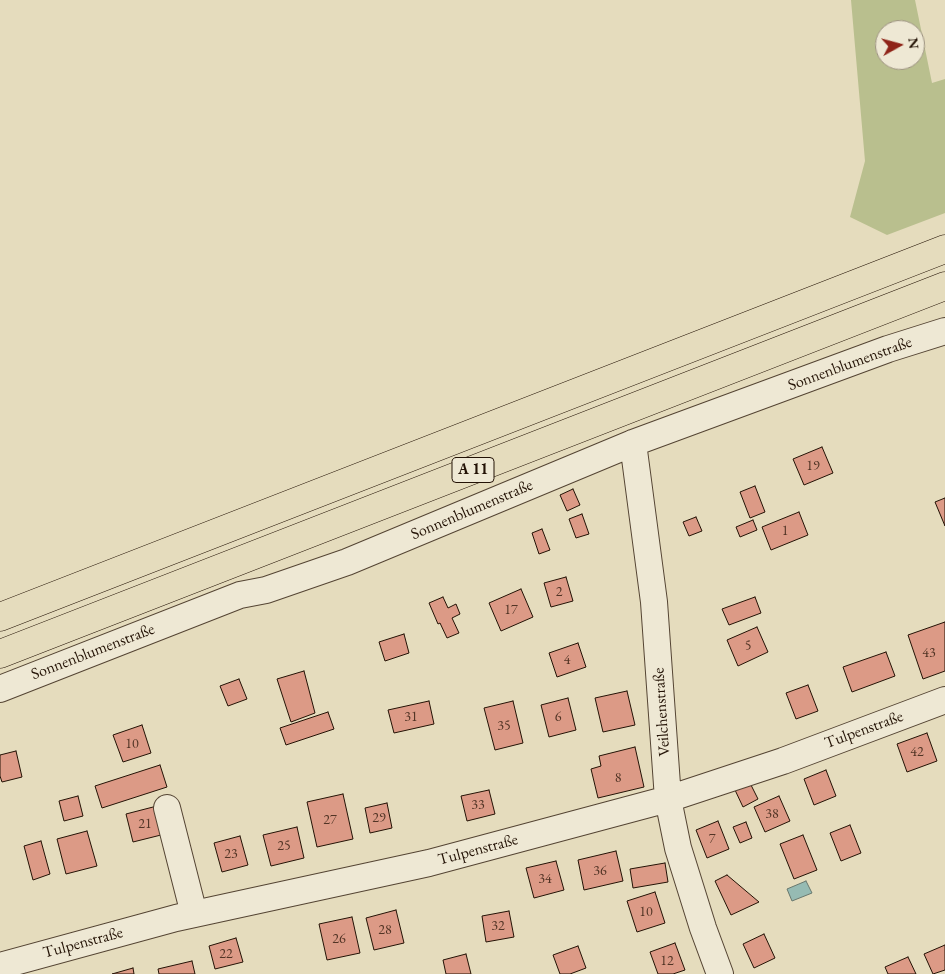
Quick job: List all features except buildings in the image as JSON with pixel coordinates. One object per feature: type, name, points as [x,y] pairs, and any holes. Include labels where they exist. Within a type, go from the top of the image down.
[{"type":"highway","name":"A 11","points":[[0,617],[945,249]]},
{"type":"highway","name":"A 11","points":[[0,654],[945,286]]},
{"type":"street","name":"Sonnenblumenstraße","points":[[0,689],[240,595],[266,590],[347,562],[633,443],[888,349],[945,331]]},
{"type":"street","name":"Veilchenstraße","points":[[633,443],[654,602],[668,799],[678,848],[703,928],[720,974]]},
{"type":"street","name":"Tulpenstraße","points":[[0,966],[194,914],[429,863],[668,799],[783,761],[945,700]]},
{"type":"street","points":[[167,808],[194,914]]},
{"type":"green space","points":[[851,0],[915,0],[919,20],[875,20],[875,70],[925,70],[925,49],[932,83],[945,79],[945,213],[887,235],[850,217],[865,161]]},
{"type":"water","points":[[806,881],[812,893],[792,901],[787,889]]}]
